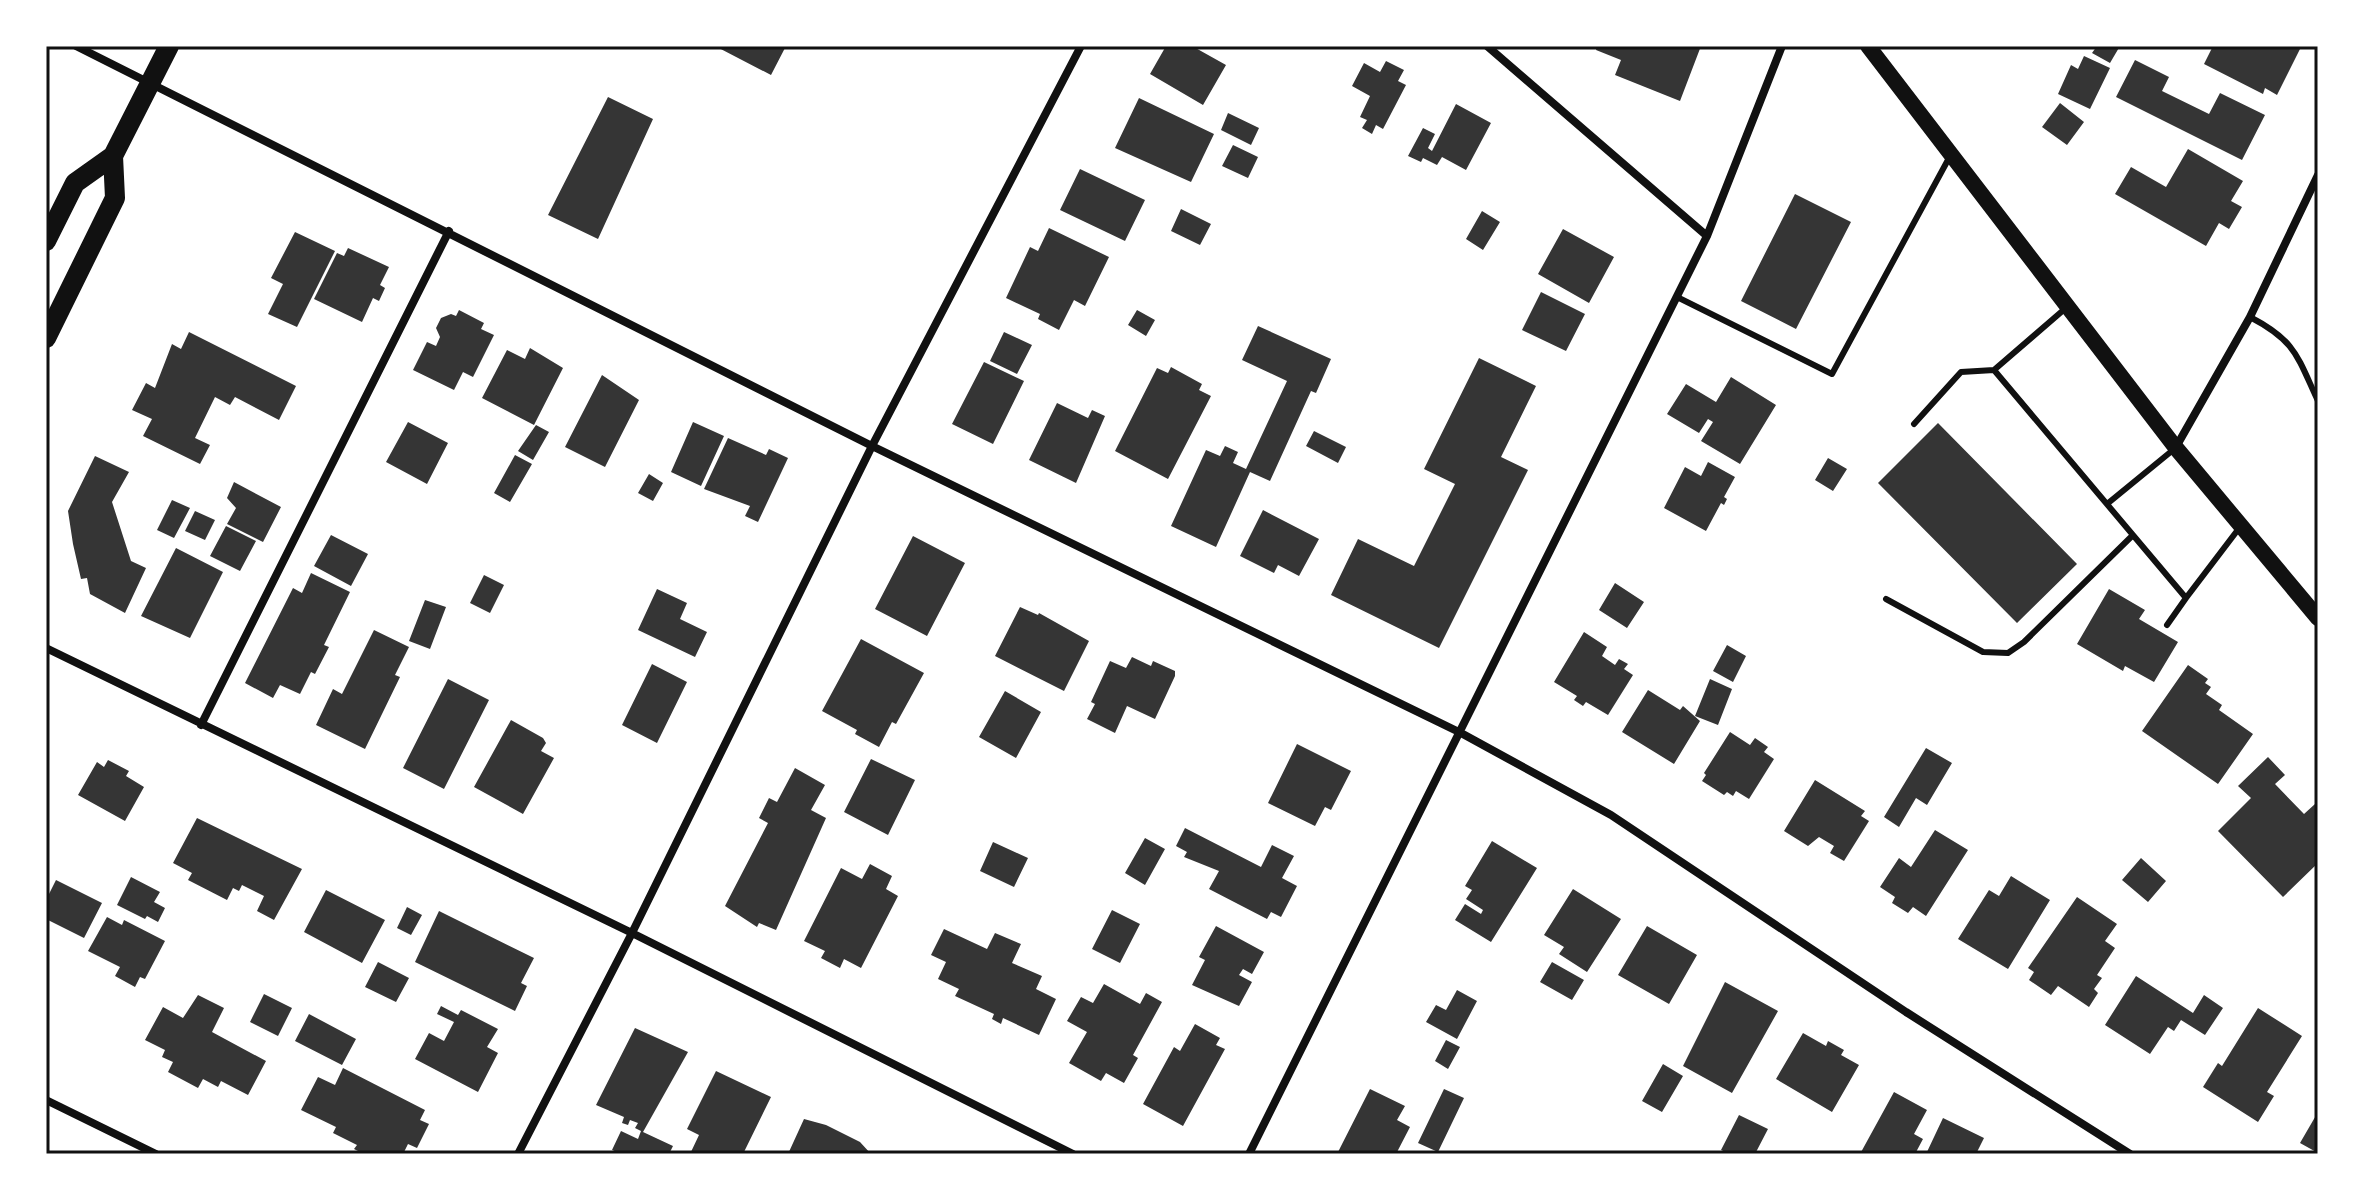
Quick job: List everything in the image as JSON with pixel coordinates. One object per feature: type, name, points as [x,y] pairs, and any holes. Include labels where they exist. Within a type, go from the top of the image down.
[{"type":"main road","points":[[46,241],[75,183],[113,156],[169,46]]},
{"type":"main road","points":[[1868,46],[2176,448],[2318,618]]},
{"type":"main road","points":[[46,338],[115,198],[113,156]]},
{"type":"street","points":[[76,46],[872,446],[1461,733],[1611,815],[1906,1012],[2130,1154]]},
{"type":"street","points":[[518,1154],[632,933],[872,446],[1081,46]]},
{"type":"street","points":[[1487,46],[1707,236]]},
{"type":"street","points":[[1249,1154],[1707,236],[1782,46]]},
{"type":"street","points":[[2176,448],[2250,317],[2318,175]]},
{"type":"street","points":[[201,725],[449,231]]},
{"type":"street","points":[[46,648],[632,933],[1073,1154]]},
{"type":"street","points":[[46,1100],[156,1154]]},
{"type":"lane","points":[[1677,297],[1832,374],[1951,155]]},
{"type":"lane","points":[[1914,424],[1961,372],[1994,370],[2067,307]]},
{"type":"lane","points":[[2250,317],[2280,333],[2296,354],[2318,401]]},
{"type":"lane","points":[[1994,370],[2186,598]]},
{"type":"lane","points":[[2107,504],[2176,448]]},
{"type":"lane","points":[[2167,625],[2240,527]]},
{"type":"lane","points":[[1886,599],[1983,652],[2008,653],[2024,642],[2132,536]]},
{"type":"building","points":[[715,46],[786,46],[771,75]]},
{"type":"building","points":[[1166,46],[1192,46],[1226,65],[1203,105],[1150,74]]},
{"type":"building","points":[[1597,46],[1701,46],[1680,101],[1615,75],[1621,60],[1596,50]]},
{"type":"building","points":[[2097,46],[2120,46],[2110,63],[2092,53]]},
{"type":"building","points":[[2213,46],[2294,46],[2300,49],[2277,95],[2265,88],[2263,94],[2204,64]]},
{"type":"building","points":[[2084,56],[2110,68],[2090,109],[2058,94],[2071,65],[2078,69]]},
{"type":"building","points":[[2135,60],[2169,77],[2162,91],[2209,114],[2220,93],[2265,115],[2242,160],[2116,97]]},
{"type":"building","points":[[1386,61],[1404,70],[1398,81],[1406,85],[1383,129],[1376,125],[1372,134],[1362,128],[1367,120],[1360,117],[1370,96],[1352,86],[1364,63],[1380,72]]},
{"type":"building","points":[[608,97],[653,119],[598,239],[548,215]]},
{"type":"building","points":[[1139,98],[1214,134],[1191,182],[1115,148]]},
{"type":"building","points":[[2060,103],[2084,122],[2067,145],[2042,127]]},
{"type":"building","points":[[1456,104],[1491,123],[1466,170],[1442,157],[1437,165],[1423,158],[1421,162],[1408,156],[1423,128],[1435,134],[1428,148],[1432,151]]},
{"type":"building","points":[[1228,113],[1259,128],[1251,145],[1221,130]]},
{"type":"building","points":[[1233,145],[1258,157],[1248,178],[1222,166]]},
{"type":"building","points":[[2188,149],[2243,181],[2231,201],[2242,207],[2229,229],[2219,223],[2206,246],[2115,194],[2131,167],[2166,187]]},
{"type":"building","points":[[1080,169],[1145,200],[1125,241],[1060,210]]},
{"type":"building","points":[[1795,194],[1851,222],[1796,329],[1741,301]]},
{"type":"building","points":[[1181,209],[1211,224],[1200,245],[1171,231]]},
{"type":"building","points":[[1482,211],[1500,222],[1483,250],[1466,239]]},
{"type":"building","points":[[1049,228],[1109,257],[1085,306],[1074,300],[1059,330],[1038,319],[1040,314],[1006,298],[1030,247],[1038,251]]},
{"type":"building","points":[[1563,229],[1614,257],[1589,303],[1538,274]]},
{"type":"building","points":[[295,232],[335,251],[297,327],[268,314],[283,284],[271,278]]},
{"type":"building","points":[[348,248],[389,267],[380,285],[385,288],[379,301],[373,298],[362,322],[314,299],[337,253],[344,256]]},
{"type":"building","points":[[1541,292],[1585,314],[1566,351],[1522,330]]},
{"type":"building","points":[[459,310],[484,323],[481,329],[494,335],[473,377],[463,372],[454,390],[413,370],[427,342],[436,346],[440,337],[436,328],[441,318],[451,314],[456,316]]},
{"type":"building","points":[[1137,310],[1155,320],[1146,336],[1128,325]]},
{"type":"building","points":[[1258,326],[1331,359],[1316,393],[1311,391],[1270,481],[1250,472],[1216,547],[1171,526],[1206,450],[1220,456],[1225,446],[1238,452],[1233,463],[1246,469],[1287,381],[1242,360]]},
{"type":"building","points":[[189,332],[296,386],[279,420],[235,397],[230,405],[215,397],[195,438],[210,445],[200,464],[143,436],[152,419],[132,410],[146,383],[155,388],[172,344],[181,349]]},
{"type":"building","points":[[1004,332],[1032,345],[1017,374],[990,361]]},
{"type":"building","points":[[530,348],[563,368],[534,425],[482,398],[507,350],[525,359]]},
{"type":"building","points":[[1479,358],[1536,386],[1501,457],[1528,470],[1439,648],[1331,595],[1358,539],[1414,566],[1455,484],[1424,469]]},
{"type":"building","points":[[984,362],[1024,381],[993,444],[952,424]]},
{"type":"building","points":[[1171,367],[1202,384],[1199,390],[1211,396],[1168,479],[1115,451],[1157,368],[1168,373]]},
{"type":"building","points":[[602,375],[639,400],[605,467],[565,447]]},
{"type":"building","points":[[1731,377],[1776,405],[1740,464],[1701,441],[1713,422],[1708,419],[1699,433],[1667,414],[1686,384],[1716,402]]},
{"type":"building","points":[[1057,403],[1088,418],[1092,410],[1105,416],[1076,483],[1029,460]]},
{"type":"building","points":[[408,422],[448,443],[427,484],[386,462]]},
{"type":"building","points":[[693,422],[724,436],[701,486],[671,472]]},
{"type":"building","points":[[1938,423],[2077,564],[2017,623],[1878,483]]},
{"type":"building","points":[[536,425],[549,432],[533,460],[518,451]]},
{"type":"building","points":[[1314,431],[1346,447],[1338,463],[1306,446]]},
{"type":"building","points":[[728,438],[766,455],[769,449],[788,458],[758,522],[745,516],[750,506],[704,489]]},
{"type":"building","points":[[515,455],[532,464],[510,502],[494,493]]},
{"type":"building","points":[[95,456],[129,472],[112,502],[131,561],[146,568],[125,613],[90,594],[87,578],[81,579],[73,544],[68,511]]},
{"type":"building","points":[[1828,458],[1847,469],[1833,491],[1815,480]]},
{"type":"building","points":[[1708,462],[1735,477],[1724,497],[1727,499],[1724,505],[1721,503],[1706,531],[1664,508],[1685,467],[1701,476]]},
{"type":"building","points":[[649,474],[663,483],[653,501],[638,493]]},
{"type":"building","points":[[234,482],[281,507],[263,542],[227,524],[236,508],[227,498]]},
{"type":"building","points":[[172,500],[190,508],[174,538],[157,530]]},
{"type":"building","points":[[1263,510],[1319,539],[1299,576],[1278,565],[1274,573],[1240,556]]},
{"type":"building","points":[[195,511],[215,520],[205,540],[185,531]]},
{"type":"building","points":[[226,526],[256,541],[240,571],[210,556]]},
{"type":"building","points":[[331,535],[368,554],[351,586],[314,566]]},
{"type":"building","points":[[913,536],[965,563],[927,636],[875,609]]},
{"type":"building","points":[[176,548],[223,572],[190,638],[141,616]]},
{"type":"building","points":[[311,573],[350,592],[324,645],[329,647],[315,674],[311,672],[300,694],[280,685],[273,698],[245,683],[293,588],[302,593]]},
{"type":"building","points":[[484,575],[504,585],[490,613],[470,603]]},
{"type":"building","points":[[1615,583],[1644,602],[1627,628],[1599,610]]},
{"type":"building","points":[[657,589],[687,603],[680,619],[707,632],[695,657],[638,630]]},
{"type":"building","points":[[2109,589],[2145,610],[2139,619],[2178,642],[2154,682],[2125,666],[2123,671],[2077,644]]},
{"type":"building","points":[[425,600],[446,607],[430,649],[409,641]]},
{"type":"building","points":[[1020,607],[1039,613],[1089,641],[1064,691],[995,656]]},
{"type":"building","points":[[374,630],[409,647],[395,675],[400,677],[365,749],[316,725],[333,689],[342,694]]},
{"type":"building","points":[[1584,632],[1607,647],[1602,656],[1615,665],[1619,659],[1628,664],[1624,669],[1633,675],[1608,715],[1586,702],[1583,706],[1574,700],[1577,696],[1554,682]]},
{"type":"building","points":[[861,639],[924,673],[896,724],[892,722],[879,747],[855,734],[857,730],[822,711]]},
{"type":"building","points":[[1727,645],[1746,656],[1733,682],[1713,671]]},
{"type":"building","points":[[1132,657],[1151,666],[1153,661],[1175,671],[1175,676],[1155,719],[1127,706],[1115,733],[1087,719],[1095,704],[1091,702],[1110,661],[1126,668]]},
{"type":"building","points":[[652,664],[687,682],[657,743],[622,725]]},
{"type":"building","points":[[2188,665],[2208,679],[2205,683],[2211,687],[2206,694],[2222,705],[2219,710],[2253,734],[2218,784],[2142,731]]},
{"type":"building","points":[[448,679],[489,700],[444,789],[403,768]]},
{"type":"building","points":[[1710,679],[1732,689],[1718,725],[1695,716]]},
{"type":"building","points":[[1648,690],[1680,710],[1683,706],[1700,721],[1674,764],[1622,732]]},
{"type":"building","points":[[1005,691],[1041,712],[1016,758],[979,737]]},
{"type":"building","points":[[511,720],[543,738],[546,743],[541,751],[554,758],[523,814],[474,787]]},
{"type":"building","points":[[1730,732],[1750,745],[1755,738],[1768,747],[1764,752],[1774,759],[1749,799],[1736,791],[1733,796],[1727,792],[1724,795],[1702,781]]},
{"type":"building","points":[[1297,744],[1351,771],[1331,810],[1325,807],[1315,826],[1268,803]]},
{"type":"building","points":[[1926,748],[1952,763],[1927,805],[1916,798],[1899,827],[1884,817]]},
{"type":"building","points":[[2268,757],[2285,775],[2275,784],[2304,814],[2315,804],[2318,807],[2318,863],[2283,897],[2218,831],[2251,798],[2238,786]]},
{"type":"building","points":[[871,759],[915,780],[888,835],[844,812]]},
{"type":"building","points":[[108,760],[129,771],[126,776],[144,787],[125,821],[78,795],[97,762],[104,767]]},
{"type":"building","points":[[795,768],[825,785],[811,810],[826,818],[776,930],[759,923],[757,927],[725,906],[768,823],[759,818],[769,798],[777,802]]},
{"type":"building","points":[[1815,780],[1865,811],[1861,816],[1869,821],[1844,861],[1830,853],[1834,846],[1819,837],[1808,846],[1784,831]]},
{"type":"building","points":[[197,818],[302,869],[274,920],[257,911],[264,896],[242,885],[239,891],[233,888],[227,900],[188,880],[192,873],[173,863]]},
{"type":"building","points":[[1185,828],[1261,867],[1272,845],[1294,856],[1282,878],[1297,886],[1281,917],[1271,912],[1267,919],[1209,889],[1219,871],[1184,857],[1187,852],[1176,846]]},
{"type":"building","points":[[1935,830],[1968,850],[1926,916],[1913,907],[1908,913],[1892,903],[1895,897],[1880,887],[1899,858],[1911,867]]},
{"type":"building","points":[[1145,838],[1165,849],[1145,885],[1125,873]]},
{"type":"building","points":[[1492,841],[1537,868],[1491,942],[1455,920],[1465,904],[1481,914],[1483,910],[1466,899],[1472,890],[1465,886]]},
{"type":"building","points":[[993,842],[1028,858],[1014,887],[980,871]]},
{"type":"building","points":[[2141,858],[2166,881],[2148,902],[2122,880]]},
{"type":"building","points":[[870,864],[892,876],[886,889],[898,896],[861,968],[844,959],[840,968],[821,958],[825,951],[804,941],[841,868],[862,879]]},
{"type":"building","points":[[2011,876],[2050,900],[2008,969],[1958,939],[1989,890],[1999,896]]},
{"type":"building","points":[[131,877],[160,892],[154,902],[165,908],[158,922],[117,905]]},
{"type":"building","points":[[56,880],[102,903],[84,938],[46,919],[46,900]]},
{"type":"building","points":[[1573,889],[1621,919],[1587,972],[1559,954],[1564,947],[1544,935]]},
{"type":"building","points":[[326,890],[385,920],[362,963],[304,932]]},
{"type":"building","points":[[2077,897],[2117,924],[2105,941],[2115,948],[2097,975],[2102,978],[2094,989],[2098,993],[2089,1007],[2058,986],[2051,995],[2029,980],[2034,972],[2028,968]]},
{"type":"building","points":[[407,907],[422,915],[411,935],[397,928]]},
{"type":"building","points":[[1112,910],[1140,924],[1120,963],[1092,949]]},
{"type":"building","points":[[439,911],[534,958],[521,983],[527,986],[515,1011],[415,962]]},
{"type":"building","points":[[107,917],[122,925],[124,920],[165,941],[145,979],[140,977],[135,987],[115,976],[120,967],[88,951]]},
{"type":"building","points":[[1216,926],[1264,952],[1252,974],[1243,969],[1239,975],[1252,982],[1239,1006],[1192,985],[1205,960],[1199,957]]},
{"type":"building","points":[[1647,926],[1697,955],[1669,1004],[1618,975]]},
{"type":"building","points":[[944,929],[987,949],[995,933],[1021,944],[1012,963],[1042,976],[1036,989],[1056,999],[1039,1035],[1003,1018],[1001,1024],[992,1019],[994,1014],[955,996],[959,989],[938,979],[946,962],[931,955]]},
{"type":"building","points":[[378,962],[409,978],[396,1002],[365,987]]},
{"type":"building","points":[[1552,962],[1584,980],[1572,1000],[1540,982]]},
{"type":"building","points":[[2136,976],[2193,1013],[2204,995],[2223,1008],[2205,1035],[2181,1020],[2174,1031],[2168,1027],[2150,1054],[2105,1025]]},
{"type":"building","points":[[1725,982],[1778,1011],[1732,1093],[1683,1066]]},
{"type":"building","points":[[1104,984],[1140,1004],[1146,993],[1162,1002],[1133,1055],[1138,1058],[1124,1083],[1106,1073],[1101,1081],[1069,1063],[1087,1032],[1067,1021],[1081,997],[1093,1003]]},
{"type":"building","points":[[1457,990],[1477,1001],[1457,1039],[1426,1022],[1436,1005],[1446,1010]]},
{"type":"building","points":[[264,994],[292,1008],[278,1036],[250,1022]]},
{"type":"building","points":[[198,995],[224,1008],[212,1032],[266,1061],[248,1095],[221,1081],[218,1087],[203,1079],[198,1088],[168,1072],[173,1062],[162,1057],[165,1050],[145,1040],[163,1007],[183,1018]]},
{"type":"building","points":[[441,1006],[458,1015],[461,1010],[498,1029],[487,1047],[498,1053],[478,1092],[415,1059],[429,1033],[444,1041],[454,1022],[437,1014]]},
{"type":"building","points":[[2258,1008],[2302,1036],[2267,1092],[2274,1096],[2258,1122],[2203,1087],[2218,1063],[2222,1066]]},
{"type":"building","points":[[309,1014],[356,1039],[342,1065],[295,1041]]},
{"type":"building","points":[[1195,1024],[1220,1038],[1216,1045],[1225,1049],[1183,1126],[1143,1104],[1174,1047],[1180,1051]]},
{"type":"building","points":[[635,1028],[688,1052],[643,1132],[673,1146],[669,1154],[622,1154],[612,1150],[621,1131],[638,1139],[641,1131],[635,1128],[638,1123],[630,1120],[628,1125],[622,1123],[624,1117],[596,1105]]},
{"type":"building","points":[[1803,1033],[1826,1046],[1828,1041],[1844,1050],[1841,1055],[1859,1065],[1832,1112],[1776,1079]]},
{"type":"building","points":[[1446,1040],[1460,1047],[1448,1069],[1435,1061]]},
{"type":"building","points":[[1663,1064],[1683,1076],[1662,1112],[1642,1101]]},
{"type":"building","points":[[343,1068],[425,1110],[420,1120],[429,1124],[417,1148],[408,1144],[403,1154],[364,1154],[354,1149],[357,1145],[333,1133],[336,1127],[301,1110],[318,1077],[335,1085]]},
{"type":"building","points":[[716,1071],[771,1097],[743,1154],[690,1154],[699,1135],[687,1129]]},
{"type":"building","points":[[1370,1089],[1405,1106],[1397,1120],[1410,1127],[1396,1154],[1337,1154]]},
{"type":"building","points":[[1444,1089],[1464,1098],[1438,1152],[1418,1143]]},
{"type":"building","points":[[1894,1092],[1927,1110],[1914,1134],[1923,1139],[1915,1154],[1860,1154]]},
{"type":"building","points":[[2318,1112],[2318,1153],[2300,1143]]},
{"type":"building","points":[[1739,1115],[1768,1129],[1755,1154],[1730,1154],[1721,1150]]},
{"type":"building","points":[[1943,1118],[1984,1138],[1976,1154],[1926,1154]]},
{"type":"building","points":[[804,1119],[826,1125],[860,1142],[871,1154],[788,1154]]}]
